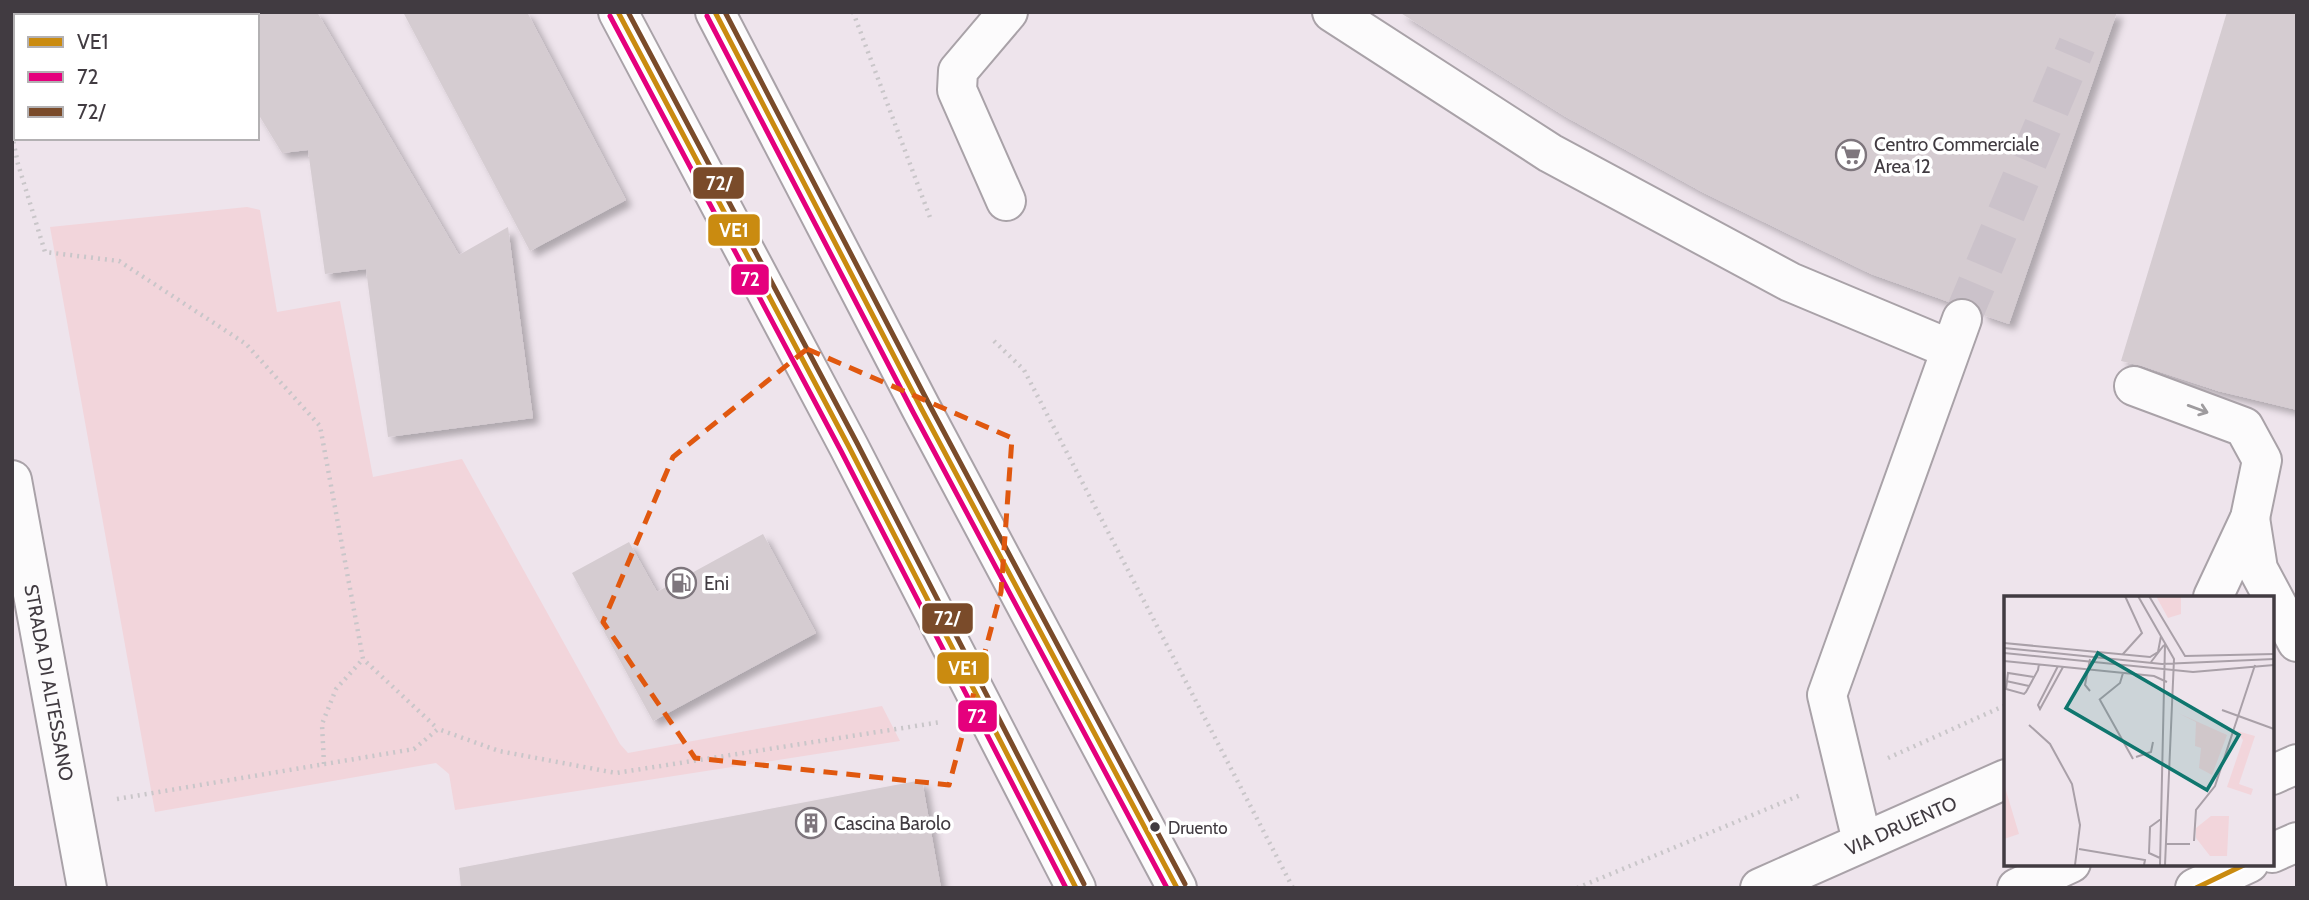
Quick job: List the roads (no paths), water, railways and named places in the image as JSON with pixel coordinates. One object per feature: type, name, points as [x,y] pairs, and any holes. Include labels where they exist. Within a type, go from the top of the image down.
[{"type":"street","points":[[618,12],[849,447],[1076,888]]},
{"type":"street","points":[[715,12],[921,408],[1177,888]]},
{"type":"street","points":[[1006,201],[957,90],[958,71],[1008,12]]},
{"type":"street","points":[[1332,12],[1550,153],[1790,282],[1956,334],[1827,695],[1862,841]]},
{"type":"street","points":[[2134,386],[2244,426],[2262,460],[2250,518],[2213,596]]},
{"type":"street","name":"STRADA DI ALTESSANO","points":[[12,480],[87,888]]},
{"type":"street","points":[[2250,518],[2258,569],[2272,596]]},
{"type":"street","points":[[2274,599],[2297,642]]},
{"type":"street","points":[[2274,661],[2297,650]]},
{"type":"street","points":[[2274,774],[2297,764]]},
{"type":"street","name":"VIA DRUENTO","points":[[1760,888],[1807,876],[1862,841],[2000,786]]},
{"type":"street","points":[[2274,852],[2297,842]]},
{"type":"street","points":[[2017,888],[2067,865]]},
{"type":"street","points":[[2195,888],[2245,865]]},
{"type":"tunnel","points":[[1962,319],[2077,45]]},
{"type":"place","name":"Centro Commerciale Area 12","points":[[1851,155]]},
{"type":"place","name":"Eni","points":[[681,583]]},
{"type":"place","name":"Cascina Barolo","points":[[811,823]]},
{"type":"place","name":"Druento","points":[[1155,827]]}]
